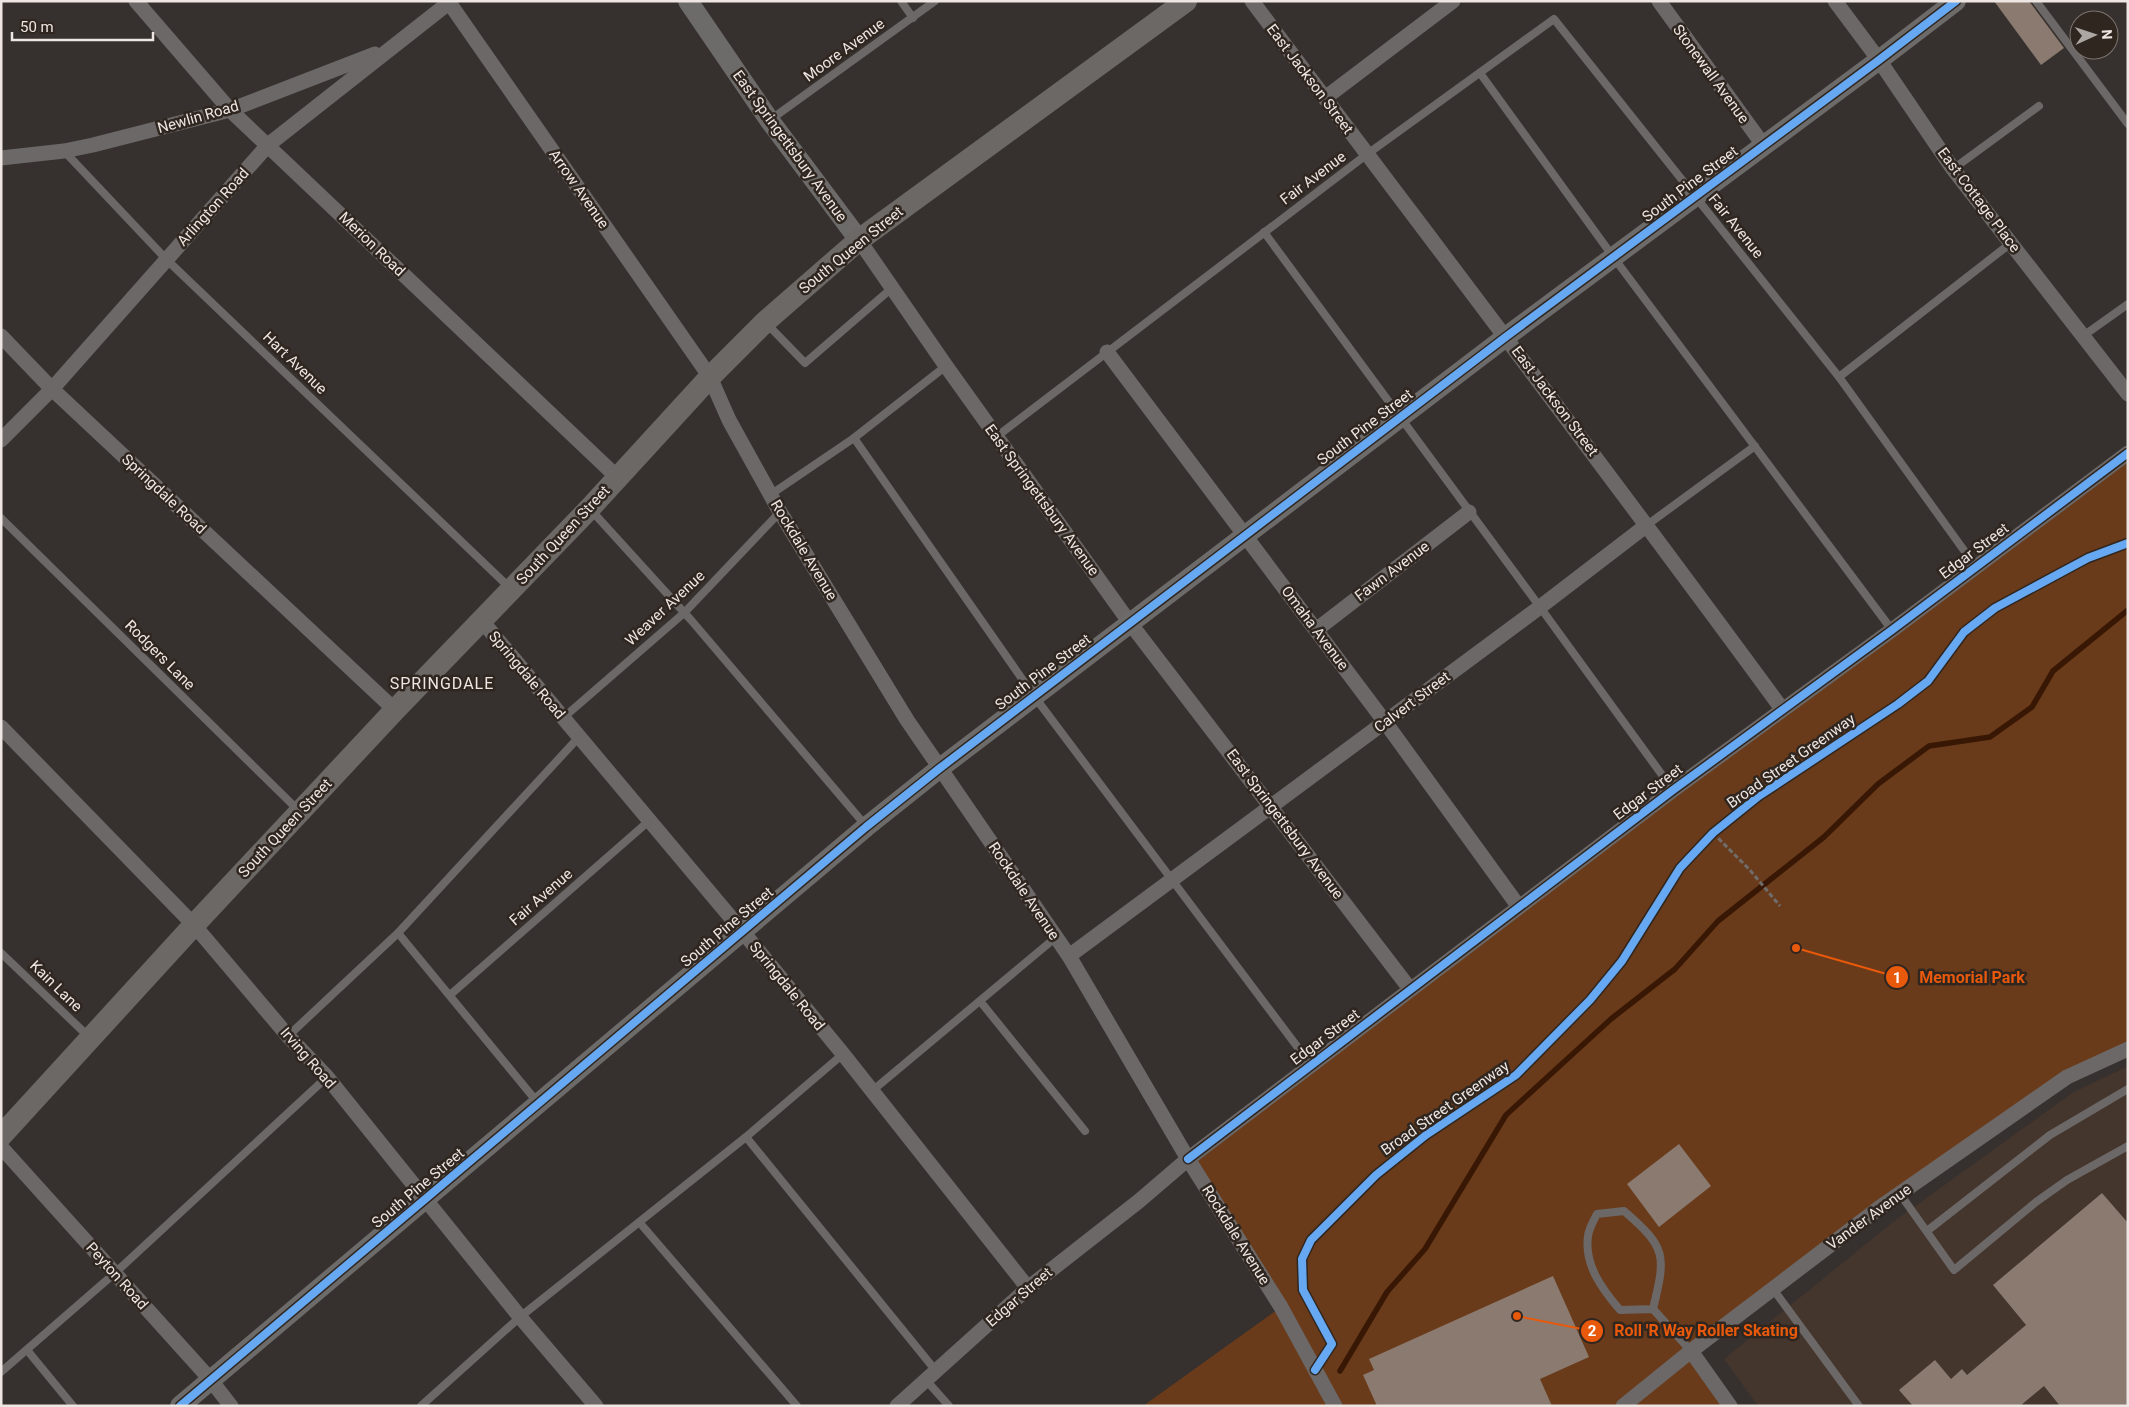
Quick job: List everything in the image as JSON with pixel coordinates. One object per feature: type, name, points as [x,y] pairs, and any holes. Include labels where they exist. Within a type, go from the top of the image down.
[{"type":"main road","name":"South Queen Street","points":[[1,1136],[194,924],[395,710],[590,508],[710,377],[765,322],[859,240],[1186,1]]},
{"type":"street","name":"Merion Road","points":[[136,1],[230,110],[617,477]]},
{"type":"street","name":"East Springettsbury Avenue","points":[[688,1],[770,121],[859,240],[996,437],[1130,623],[1410,989]]},
{"type":"street","name":"East Jackson Street","points":[[1252,1],[1366,155],[1506,336],[1782,709]]},
{"type":"street","points":[[1325,98],[1453,1]]},
{"type":"street","name":"Stonewall Avenue","points":[[1659,1],[1764,146]]},
{"type":"street","name":"East Cottage Place","points":[[1835,1],[1879,60],[1953,169],[2128,394]]},
{"type":"street","name":"South Pine Street","points":[[180,1406],[866,827],[940,768],[1506,336],[1614,258],[1956,1]]},
{"type":"street","name":"Arlington Road","points":[[1,440],[52,389],[268,145],[449,2]]},
{"type":"street","name":"Arrow Avenue","points":[[449,2],[710,377]]},
{"type":"street","name":"Newlin Road","points":[[1,158],[64,151],[230,110],[388,50]]},
{"type":"street","name":"Springdale Road","points":[[1,336],[52,389],[395,710]]},
{"type":"street","name":"Omaha Avenue","points":[[1107,352],[1385,722],[1520,907]]},
{"type":"street","name":"Rockdale Avenue","points":[[710,377],[729,420],[780,512],[907,720],[1069,956],[1188,1159],[1281,1307],[1335,1406]]},
{"type":"street","name":"Edgar Street","points":[[897,1406],[1028,1288],[1139,1201],[1188,1159],[1673,790],[1892,630],[2128,452]]},
{"type":"street","name":"Fawn Avenue","points":[[1316,630],[1469,512]]},
{"type":"street","name":"Calvert Street","points":[[1069,956],[1540,607],[1647,525]]},
{"type":"street","name":"Springdale Road","points":[[482,621],[650,820],[843,1054],[1028,1288]]},
{"type":"street","name":"Irving Road","points":[[1,727],[194,924],[288,1036],[327,1077],[520,1317],[596,1406]]},
{"type":"street","name":"Vander Avenue","points":[[1623,1406],[1691,1351],[1900,1194],[2067,1077],[2128,1049]]},
{"type":"street","name":"Peyton Road","points":[[1,1147],[210,1379],[232,1406]]},
{"type":"street","points":[[1691,1351],[1730,1406]]},
{"type":"lane","points":[[901,1],[913,18]]},
{"type":"lane","name":"Moore Avenue","points":[[770,121],[934,1]]},
{"type":"lane","points":[[2036,1],[2128,124]]},
{"type":"lane","name":"Fair Avenue","points":[[996,437],[1366,155],[1554,20],[1839,377],[1976,567]]},
{"type":"lane","points":[[1480,73],[1614,258],[1892,630]]},
{"type":"lane","points":[[1953,169],[2039,106]]},
{"type":"lane","name":"Hart Avenue","points":[[64,151],[167,260],[512,589]]},
{"type":"lane","points":[[1264,232],[1673,790]]},
{"type":"lane","points":[[1839,377],[2011,243]]},
{"type":"lane","points":[[765,322],[805,362],[892,288]]},
{"type":"lane","points":[[2083,336],[2128,304]]},
{"type":"lane","points":[[770,495],[854,438],[946,366]]},
{"type":"lane","points":[[854,438],[1034,696],[1310,1065]]},
{"type":"lane","name":"Calvert Street","points":[[1647,525],[1754,446]]},
{"type":"lane","points":[[590,508],[684,613],[866,827]]},
{"type":"lane","name":"Weaver Avenue","points":[[563,718],[684,613],[780,512]]},
{"type":"lane","name":"Rodgers Lane","points":[[1,518],[300,812]]},
{"type":"lane","points":[[288,1036],[398,933],[579,737]]},
{"type":"lane","name":"Fair Avenue","points":[[450,995],[650,820]]},
{"type":"lane","points":[[398,933],[539,1104]]},
{"type":"lane","points":[[872,1091],[1055,938]]},
{"type":"lane","name":"Kain Lane","points":[[1,953],[91,1039]]},
{"type":"lane","points":[[980,1001],[1084,1131]]},
{"type":"lane","points":[[421,1406],[520,1317],[746,1137],[843,1054]]},
{"type":"lane","points":[[1,1372],[115,1273],[327,1077]]},
{"type":"lane","points":[[1926,1231],[2050,1136],[2128,1089]]},
{"type":"lane","points":[[746,1137],[931,1375],[949,1406]]},
{"type":"lane","points":[[1900,1194],[1954,1270],[2036,1202],[2067,1180],[2128,1146]]},
{"type":"lane","points":[[1653,1309],[1662,1275],[1659,1248],[1646,1230],[1624,1211],[1597,1214],[1588,1235],[1588,1260],[1605,1292],[1620,1310],[1653,1309],[1691,1351]]},
{"type":"lane","points":[[640,1223],[798,1406]]},
{"type":"lane","points":[[1773,1289],[1858,1406]]},
{"type":"lane","points":[[27,1350],[73,1406]]},
{"type":"path","points":[[1714,833],[1749,869],[1780,906]]},
{"type":"shaded area","points":[[2128,453],[2128,1049],[2067,1077],[1691,1351],[1730,1406],[1143,1406],[1281,1307],[1188,1159]]},
{"type":"shaded area","points":[[2128,1066],[2128,1406],[1758,1406],[1724,1359],[1893,1222],[2072,1093]]},
{"type":"building","points":[[1994,1],[2029,1],[2064,48],[2041,65]]},
{"type":"building","points":[[1679,1144],[1711,1186],[1659,1227],[1627,1184]]},
{"type":"building","points":[[2102,1193],[2128,1223],[2128,1406],[2060,1406],[2044,1386],[2020,1406],[1913,1406],[1899,1390],[1935,1360],[1951,1379],[1962,1369],[1967,1375],[2026,1325],[1993,1285]]},
{"type":"building","points":[[1553,1276],[1589,1357],[1540,1379],[1552,1406],[1377,1406],[1363,1375],[1374,1370],[1369,1359]]},
{"type":"waterway","points":[[1340,1371],[1387,1292],[1425,1249],[1506,1115],[1611,1019],[1675,969],[1718,921],[1824,837],[1878,784],[1929,746],[1990,737],[2032,707],[2053,671],[2128,610]]},
{"type":"cycle path","points":[[180,1406],[866,827],[940,768],[1507,336],[1956,1]]},
{"type":"cycle path","points":[[1188,1159],[1673,790],[1892,630],[2128,453]]},
{"type":"cycle path","name":"Broad Street Greenway","points":[[1315,1370],[1332,1344],[1303,1290],[1302,1259],[1311,1240],[1376,1175],[1426,1135],[1516,1075],[1590,1000],[1622,961],[1680,868],[1713,833],[1759,796],[1898,704],[1928,681],[1964,632],[1995,608],[2088,558],[2128,543]]},
{"type":"place","name":"Memorial Park","points":[[1796,948]]},
{"type":"place","name":"Roll 'R Way Roller Skating","points":[[1517,1316]]},
{"type":"district","name":"SPRINGDALE","points":[[442,683]]}]
